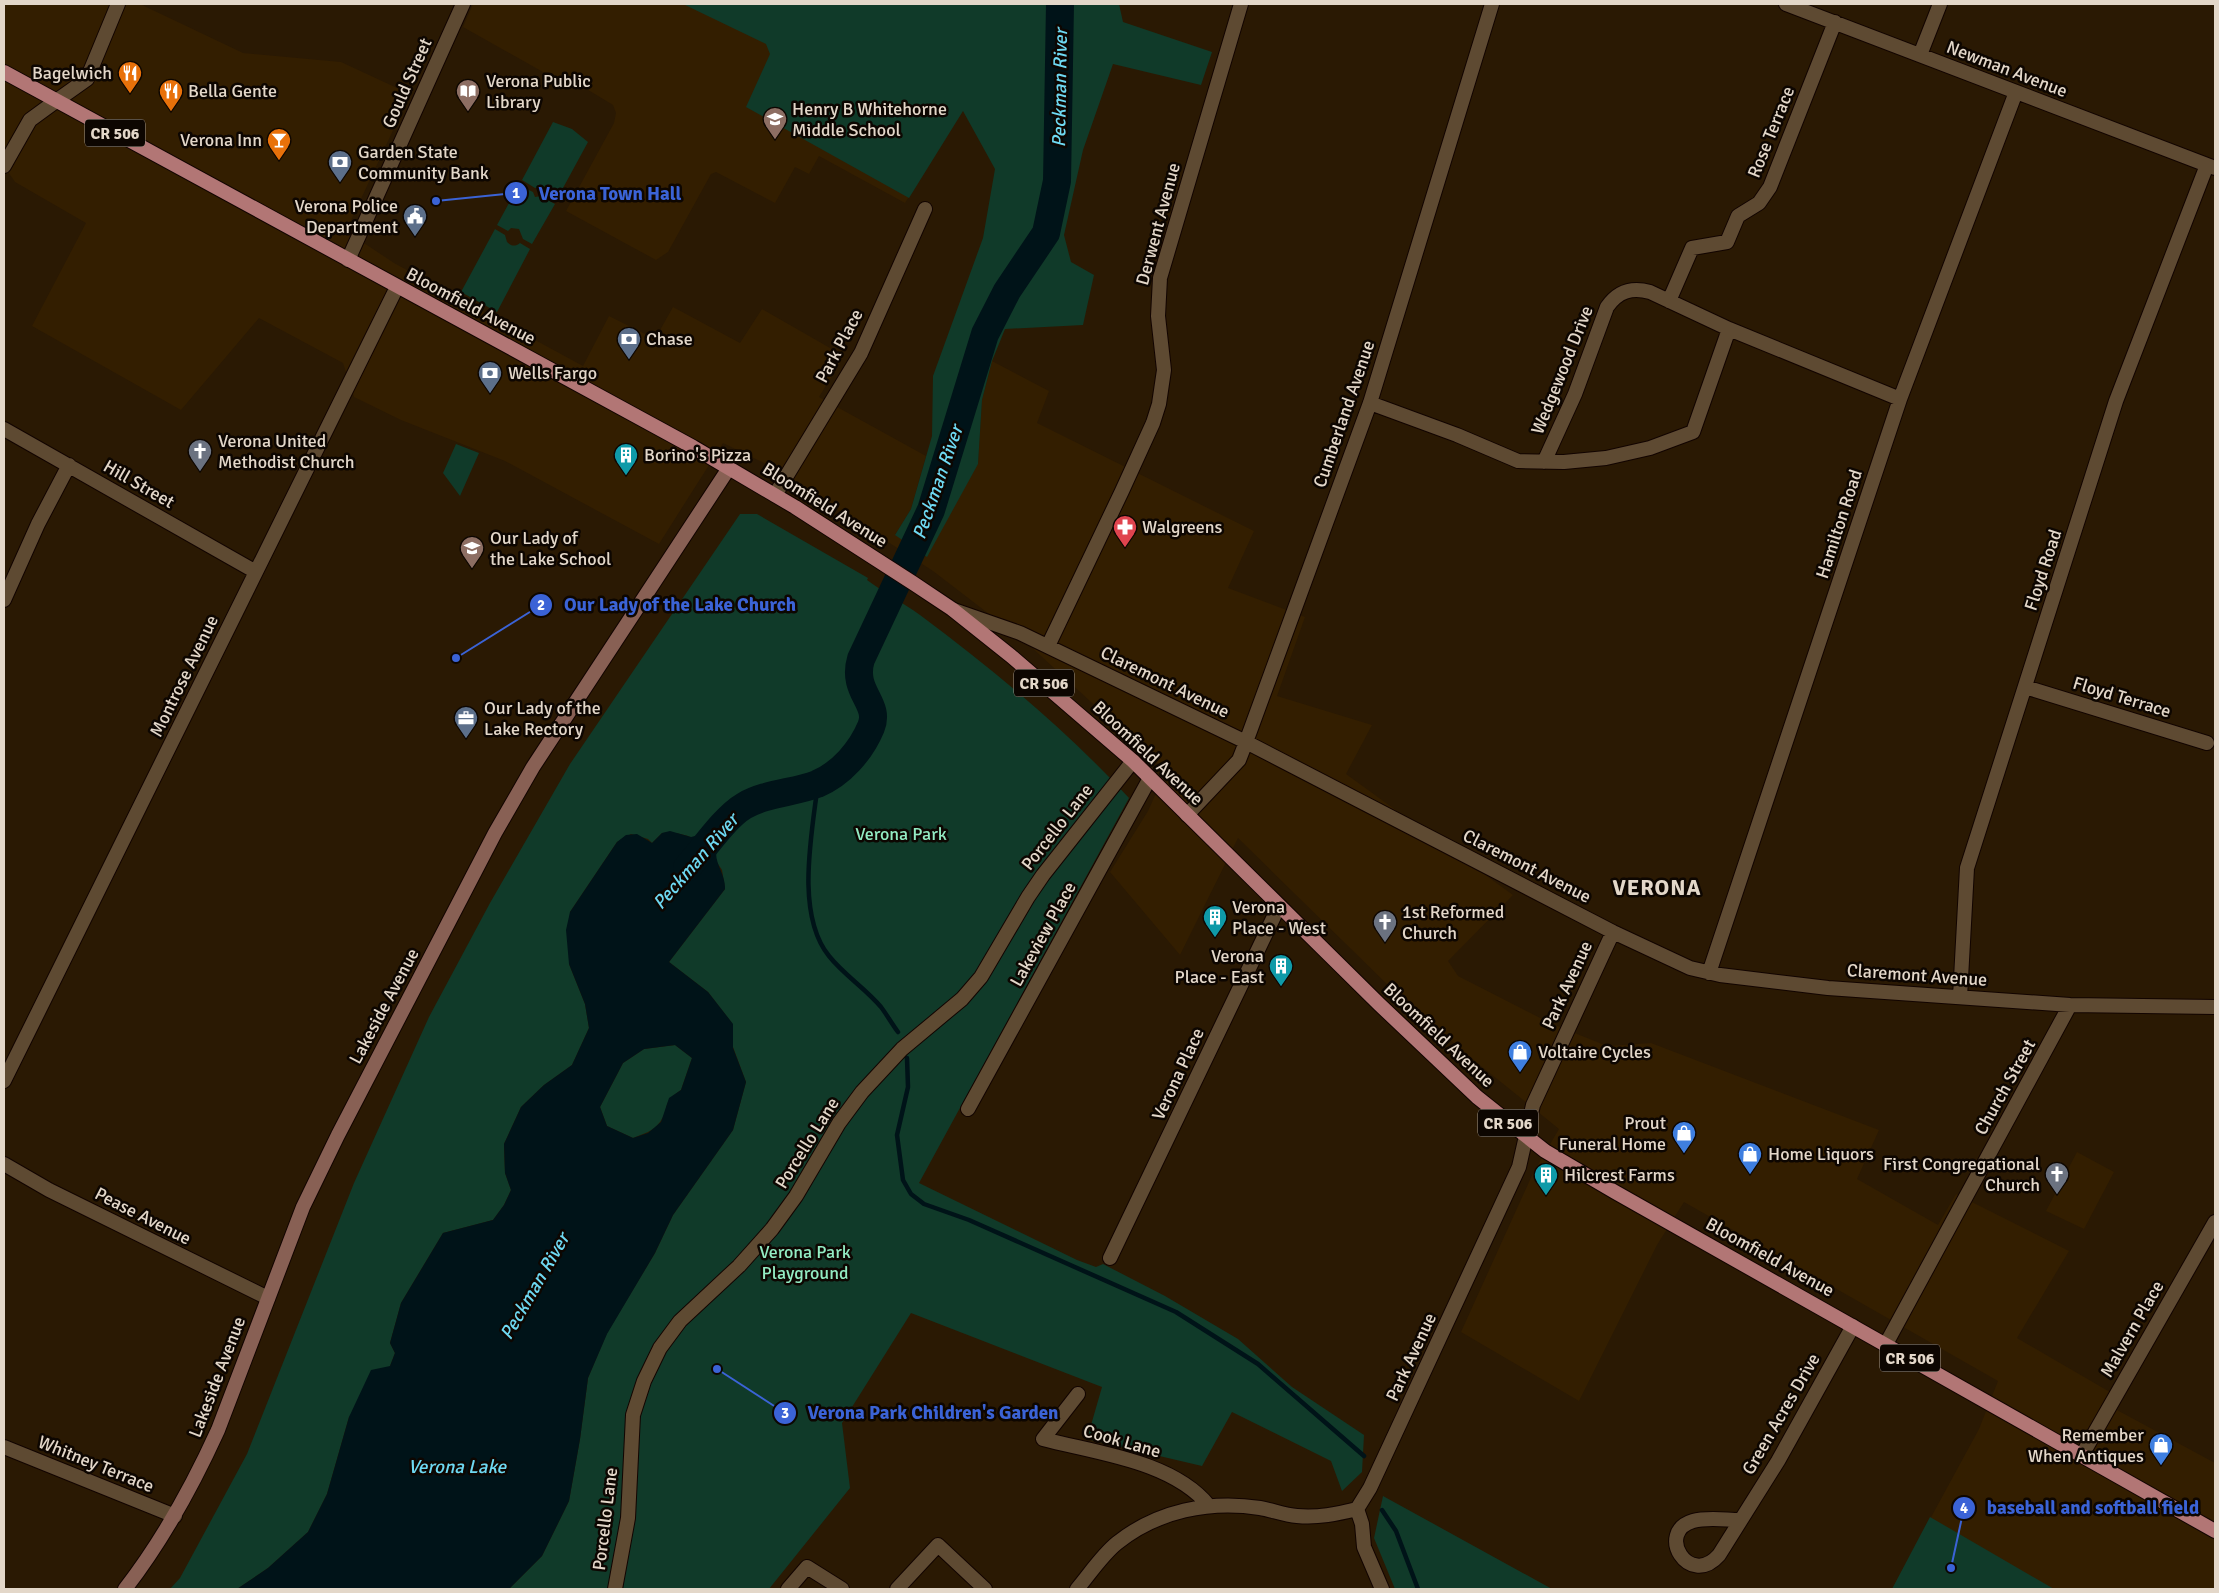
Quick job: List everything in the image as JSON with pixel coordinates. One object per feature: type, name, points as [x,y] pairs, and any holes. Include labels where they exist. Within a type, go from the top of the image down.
[{"type":"main road","name":"Bloomfield Avenue","points":[[4,72],[730,468],[880,561],[952,609],[1061,697],[1133,761],[1450,1073],[1526,1137],[1600,1184],[2215,1530]]},
{"type":"main road","name":"Lakeside Avenue","points":[[125,1589],[175,1516],[218,1430],[307,1198],[495,833],[534,767],[730,468]]},
{"type":"street","points":[[4,166],[30,120],[87,79],[118,4]]},
{"type":"street","name":"Gould Street","points":[[348,260],[463,4]]},
{"type":"street","name":"Derwent Avenue","points":[[1048,646],[1134,466],[1153,423],[1159,404],[1164,370],[1158,316],[1160,278],[1241,4]]},
{"type":"street","name":"Cumberland Avenue","points":[[1188,815],[1239,760],[1246,742],[1370,402],[1492,4]]},
{"type":"street","name":"Newman Avenue","points":[[1786,4],[2211,167]]},
{"type":"street","points":[[1920,55],[1940,4]]},
{"type":"street","name":"Rose Terrace","points":[[1669,301],[1692,248],[1727,242],[1738,216],[1759,204],[1770,187],[1835,22]]},
{"type":"street","name":"Hamilton Road","points":[[1709,972],[1900,399],[2016,92]]},
{"type":"street","name":"Floyd Road","points":[[1960,997],[1968,868],[2116,401],[2211,167]]},
{"type":"street","name":"Park Place","points":[[775,495],[861,353],[924,209]]},
{"type":"street","name":"Montrose Avenue","points":[[4,1082],[397,287]]},
{"type":"street","name":"Wedgewood Drive","points":[[1544,462],[1575,394],[1611,301],[1622,293],[1636,289],[1650,292],[1729,329],[1900,399]]},
{"type":"street","name":"Wedgewood Drive","points":[[1370,402],[1458,435],[1518,461],[1585,460],[1628,453],[1693,432],[1729,329]]},
{"type":"street","name":"Hill Street","points":[[4,429],[256,572]]},
{"type":"street","points":[[4,600],[38,524],[69,466]]},
{"type":"street","name":"Claremont Avenue","points":[[952,609],[1020,633],[1048,646],[1246,742],[1613,932],[1672,960],[1709,972],[1828,988],[2070,1005],[2215,1007]]},
{"type":"street","name":"Floyd Terrace","points":[[2025,686],[2207,743]]},
{"type":"street","name":"Porcello Lane","points":[[615,1589],[628,1518],[634,1415],[644,1381],[660,1348],[680,1321],[739,1266],[772,1229],[796,1196],[839,1123],[862,1092],[902,1049],[962,999],[981,977],[1043,875],[1133,761]]},
{"type":"street","name":"Lakeview Place","points":[[968,1109],[1150,778]]},
{"type":"street","name":"Verona Place","points":[[1110,1258],[1279,906]]},
{"type":"street","name":"Park Avenue","points":[[1357,1509],[1370,1488],[1492,1228],[1519,1167],[1533,1105],[1613,932]]},
{"type":"street","name":"Church Street","points":[[1886,1344],[2070,1005]]},
{"type":"street","name":"Pease Avenue","points":[[4,1164],[58,1194],[268,1298]]},
{"type":"street","name":"Malvern Place","points":[[2082,1455],[2215,1222]]},
{"type":"street","name":"Green Acres Drive","points":[[1740,1520],[1698,1520],[1686,1524],[1678,1533],[1676,1545],[1681,1557],[1693,1565],[1708,1564],[1718,1555],[1778,1461],[1853,1326]]},
{"type":"street","name":"Cook Lane","points":[[1078,1394],[1042,1439],[1146,1465],[1184,1483],[1199,1493],[1209,1506]]},
{"type":"street","name":"Whitney Terrace","points":[[4,1447],[175,1516]]},
{"type":"street","points":[[1077,1589],[1115,1544],[1140,1527],[1164,1516],[1209,1506],[1258,1508],[1297,1516],[1330,1516],[1357,1509],[1362,1524],[1364,1547],[1382,1589]]},
{"type":"street","points":[[898,1589],[938,1545],[985,1589]]},
{"type":"street","points":[[788,1589],[807,1567],[842,1589]]},
{"type":"shaded area","points":[[4,4],[140,4],[243,53],[341,62],[410,94],[346,231],[394,263],[583,366],[609,316],[655,339],[673,307],[740,343],[762,309],[844,356],[819,397],[926,456],[911,509],[895,535],[978,464],[982,400],[992,361],[1049,391],[1037,423],[1254,531],[1228,588],[1305,617],[1277,696],[1372,725],[1346,774],[1513,895],[1448,961],[1458,976],[1550,1023],[1607,1046],[1651,1043],[1879,1130],[1857,1179],[1938,1225],[1956,1194],[2069,1251],[2017,1338],[2122,1399],[2117,1410],[2215,1463],[2215,1589],[1892,1589],[1979,1429],[1998,1381],[1684,1202],[1657,1245],[1579,1401],[1461,1332],[1533,1173],[1559,1129],[1476,1062],[1396,993],[1238,838],[1180,955],[1110,872],[1148,811],[1166,771],[1028,644],[933,571],[770,466],[723,443],[659,544],[505,461],[401,420],[354,397],[343,363],[259,318],[181,410],[32,326],[86,223],[15,182],[4,166]]},
{"type":"shaded area","name":"Henry B Whitehorne Middle School","points":[[473,4],[1025,4],[1025,10],[905,203],[819,156],[809,174],[795,167],[775,203],[716,172],[711,174],[668,252],[656,260],[566,211],[614,123],[616,113],[613,105],[575,82],[556,78],[543,72],[463,27]]},
{"type":"shaded area","points":[[2077,1152],[2114,1172],[2084,1229],[2046,1211]]},
{"type":"green space","points":[[683,4],[1119,4],[1123,22],[1212,52],[1201,85],[1113,64],[1083,150],[1064,235],[1071,262],[1094,275],[1083,325],[1005,329],[992,361],[982,400],[978,464],[927,557],[895,535],[911,509],[932,436],[933,376],[983,238],[995,169],[963,111],[909,198],[746,107],[770,54],[766,44]]},
{"type":"green space","points":[[553,122],[572,129],[588,142],[557,199],[543,193],[540,187],[535,188],[522,180]]},
{"type":"green space","points":[[519,185],[533,192],[535,197],[541,196],[555,204],[532,244],[523,239],[519,229],[511,228],[508,231],[497,225]]},
{"type":"green space","points":[[495,229],[505,235],[507,242],[510,244],[520,243],[530,249],[497,312],[461,292]]},
{"type":"green space","points":[[456,444],[479,453],[460,496],[443,473]]},
{"type":"green space","name":"Verona Park","points":[[740,514],[757,514],[868,578],[867,580],[920,615],[1029,702],[1080,748],[1129,798],[919,1183],[1077,1260],[1096,1267],[1103,1264],[1165,1296],[1238,1339],[1292,1387],[1364,1435],[1362,1472],[1342,1491],[1331,1461],[1232,1412],[1202,1466],[1087,1439],[1102,1387],[911,1313],[842,1423],[850,1488],[769,1589],[509,1589],[542,1556],[569,1501],[588,1378],[607,1333],[655,1253],[673,1215],[733,1130],[746,1082],[733,1047],[732,1023],[708,992],[669,962],[725,889],[722,870],[716,861],[715,852],[697,840],[677,833],[662,833],[652,843],[648,839],[631,834],[617,842],[570,912],[569,964],[585,1004],[589,1028],[572,1065],[544,1085],[521,1107],[504,1144],[505,1173],[511,1190],[504,1205],[493,1220],[443,1233],[401,1303],[390,1343],[395,1353],[390,1366],[349,1417],[327,1494],[308,1532],[268,1568],[237,1589],[170,1589],[180,1578],[247,1454],[354,1183],[429,1017],[490,903],[570,764]]},
{"type":"green space","points":[[675,1045],[692,1058],[681,1090],[668,1102],[658,1125],[648,1132],[633,1138],[607,1126],[600,1107],[623,1063],[644,1049]]},
{"type":"green space","points":[[1383,1496],[1552,1589],[1395,1589],[1374,1538]]},
{"type":"green space","points":[[1930,1517],[2054,1589],[1892,1589]]},
{"type":"water","name":"Verona Lake","points":[[670,831],[691,837],[703,834],[718,846],[716,856],[725,883],[725,889],[669,962],[708,992],[733,1024],[733,1048],[746,1082],[733,1130],[673,1215],[655,1253],[607,1334],[588,1378],[569,1501],[542,1556],[509,1589],[237,1589],[268,1568],[308,1532],[327,1494],[349,1417],[371,1370],[390,1366],[395,1353],[390,1343],[401,1303],[443,1233],[493,1220],[504,1205],[511,1190],[505,1173],[504,1144],[521,1107],[544,1085],[572,1065],[589,1028],[585,1004],[569,964],[566,930],[570,912],[617,842],[626,835],[637,834],[652,843],[662,833]],"holes":[[[675,1045],[692,1058],[681,1090],[669,1098],[661,1122],[648,1133],[633,1138],[607,1126],[600,1107],[623,1063],[644,1049]]]},
{"type":"waterway","name":"Peckman River","points":[[687,868],[729,818],[744,806],[761,798],[817,784],[842,768],[862,745],[871,727],[872,711],[860,680],[861,659],[931,510],[985,334],[1007,291],[1046,233],[1057,181],[1060,4]]},
{"type":"waterway","points":[[818,783],[810,849],[809,896],[812,918],[819,939],[829,956],[875,1000],[898,1032]]},
{"type":"waterway","points":[[907,1058],[908,1087],[897,1135],[903,1180],[911,1194],[924,1204],[969,1220],[1176,1312],[1258,1364],[1364,1456]]},
{"type":"waterway","points":[[1382,1510],[1396,1531],[1418,1589]]},
{"type":"place","name":"Bagelwich","points":[[130,94]]},
{"type":"place","name":"Bella Gente","points":[[171,112]]},
{"type":"place","name":"Verona Public Library","points":[[468,112]]},
{"type":"place","name":"Henry B Whitehorne Middle School","points":[[775,140]]},
{"type":"place","name":"Verona Inn","points":[[279,161]]},
{"type":"place","name":"Garden State Community Bank","points":[[340,183]]},
{"type":"place","name":"Verona Town Hall","points":[[436,201]]},
{"type":"place","name":"Verona Police Department","points":[[415,237]]},
{"type":"place","name":"Chase","points":[[629,360]]},
{"type":"place","name":"Wells Fargo","points":[[490,394]]},
{"type":"place","name":"Verona United Methodist Church","points":[[200,472]]},
{"type":"place","name":"Borino's Pizza","points":[[626,476]]},
{"type":"place","name":"Walgreens","points":[[1125,548]]},
{"type":"place","name":"Our Lady of the Lake School","points":[[472,569]]},
{"type":"place","name":"Our Lady of the Lake Church","points":[[456,658]]},
{"type":"place","name":"Our Lady of the Lake Rectory","points":[[466,739]]},
{"type":"place","name":"Verona Place - West","points":[[1215,938]]},
{"type":"place","name":"1st Reformed Church","points":[[1385,943]]},
{"type":"place","name":"Verona Place - East","points":[[1281,987]]},
{"type":"place","name":"Voltaire Cycles","points":[[1520,1073]]},
{"type":"place","name":"Prout Funeral Home","points":[[1684,1154]]},
{"type":"place","name":"Home Liquors","points":[[1750,1175]]},
{"type":"place","name":"First Congregational Church","points":[[2057,1195]]},
{"type":"place","name":"Hilcrest Farms","points":[[1546,1196]]},
{"type":"place","name":"Verona Park Children's Garden","points":[[717,1369]]},
{"type":"place","name":"Remember When Antiques","points":[[2161,1466]]},
{"type":"place","name":"baseball and softball field","points":[[1951,1568]]},
{"type":"district","name":"VERONA","points":[[1657,887]]},
{"type":"park label","name":"Verona Park Playground","points":[[805,1262]]}]
